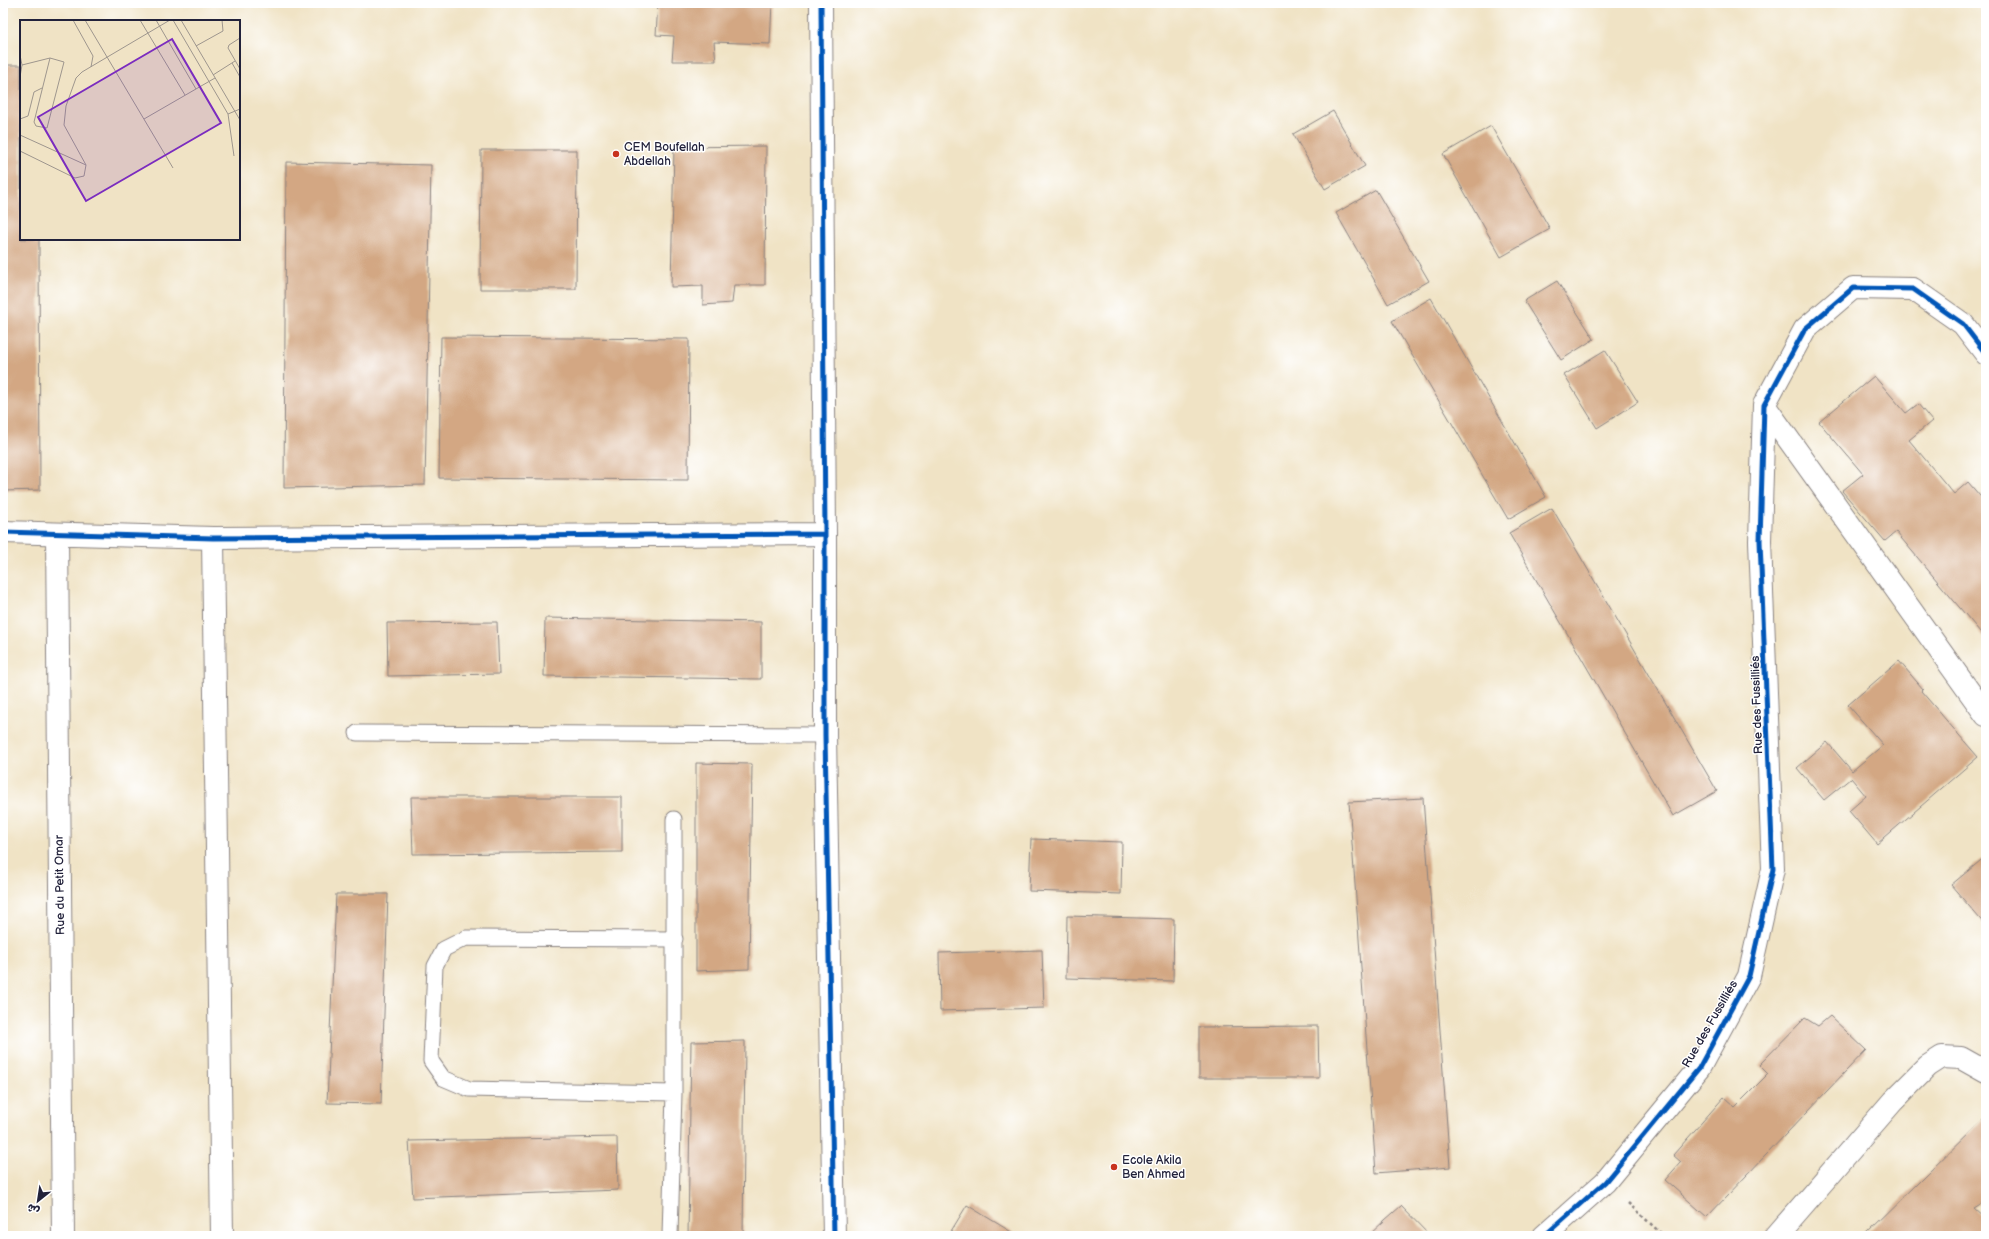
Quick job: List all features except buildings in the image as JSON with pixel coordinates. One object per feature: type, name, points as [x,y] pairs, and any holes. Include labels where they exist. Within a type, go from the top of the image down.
[{"type":"street","points":[[821,3],[825,735],[834,1236]]},
{"type":"street","name":"Rue des Fussilliés","points":[[1544,1236],[1605,1182],[1699,1068],[1749,976],[1773,869],[1760,541],[1764,405],[1805,329],[1853,288],[1913,289],[1963,324],[1986,354]]},
{"type":"street","points":[[1764,405],[1986,715]]},
{"type":"street","points":[[3,532],[213,538],[825,534]]},
{"type":"street","name":"Rue du Petit Omar","points":[[57,534],[63,1236]]},
{"type":"street","points":[[213,538],[222,1236]]},
{"type":"street","points":[[1776,1236],[1893,1101],[1928,1066],[1942,1057],[1961,1058],[1986,1072]]},
{"type":"lane","points":[[357,734],[825,735]]},
{"type":"lane","points":[[670,1236],[674,1093],[674,818]]},
{"type":"lane","points":[[674,1093],[469,1089],[443,1078],[431,1061],[435,966],[444,949],[466,938],[675,939]]},
{"type":"path","points":[[1605,1182],[1664,1236]]},
{"type":"cycle path","points":[[821,3],[825,735],[834,1236]]},
{"type":"cycle path","points":[[1544,1236],[1605,1182],[1699,1068],[1749,976],[1773,869],[1760,541],[1764,405],[1805,329],[1853,288],[1913,289],[1963,324],[1986,354]]},
{"type":"cycle path","points":[[3,532],[213,538],[825,534]]},
{"type":"place","name":"CEM Boufellah Abdellah","points":[[616,154]]},
{"type":"place","name":"Ecole Akila Ben Ahmed","points":[[1114,1167]]}]
